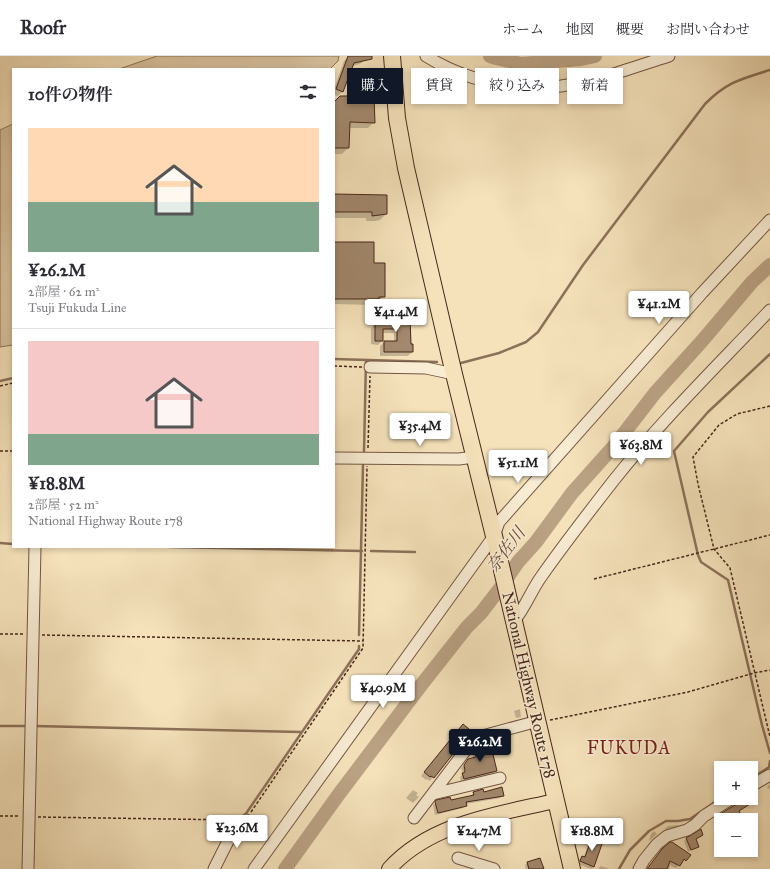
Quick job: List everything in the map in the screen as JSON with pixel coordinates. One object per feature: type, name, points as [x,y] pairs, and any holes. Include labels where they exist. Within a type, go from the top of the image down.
[{"type":"highway","name":"National Highway Route 178","points":[[392,56],[395,100],[402,152],[572,869]]},
{"type":"main road","points":[[389,869],[397,859],[436,835],[469,822],[555,801]]},
{"type":"street","points":[[426,56],[460,73],[481,80],[510,85],[546,87],[579,82],[669,56]]},
{"type":"street","points":[[254,869],[494,539],[500,522],[702,293],[770,220]]},
{"type":"street","points":[[513,618],[520,614],[540,579],[638,451],[770,310]]},
{"type":"street","points":[[370,367],[426,368],[454,374]]},
{"type":"street","points":[[335,458],[460,459],[474,457]]},
{"type":"street","points":[[28,869],[35,548]]},
{"type":"street","points":[[414,818],[475,738],[538,722]]},
{"type":"street","points":[[758,782],[770,775]]},
{"type":"street","points":[[433,794],[500,778]]},
{"type":"street","points":[[639,869],[644,860],[657,844],[667,836],[687,830],[695,825],[704,816],[721,805]]},
{"type":"street","points":[[214,869],[228,841],[246,820]]},
{"type":"street","points":[[458,858],[494,869]]},
{"type":"path","points":[[0,816],[246,820],[363,648],[370,367],[335,366]]},
{"type":"path","points":[[0,386],[12,383]]},
{"type":"path","points":[[770,406],[737,414],[719,425],[693,457],[714,549],[730,568],[770,736]]},
{"type":"path","points":[[0,451],[12,451]]},
{"type":"path","points":[[594,579],[770,535]]},
{"type":"path","points":[[0,634],[363,641]]},
{"type":"path","points":[[538,722],[688,692],[754,673],[770,670]]},
{"type":"shaded area","points":[[157,56],[339,56],[338,61],[331,68],[122,68]]},
{"type":"shaded area","points":[[12,124],[12,345],[0,347],[0,130]]},
{"type":"building","points":[[348,56],[372,56],[372,59],[354,63],[352,68],[347,68],[347,81],[343,92],[336,89]]},
{"type":"building","points":[[340,96],[347,96],[347,104],[374,104],[375,123],[350,122],[349,148],[335,148],[335,101]]},
{"type":"building","points":[[335,194],[387,195],[387,214],[372,216],[372,212],[335,212]]},
{"type":"building","points":[[335,242],[374,242],[374,263],[385,263],[385,297],[379,297],[379,299],[335,299]]},
{"type":"building","points":[[391,309],[399,309],[399,318],[410,318],[411,344],[413,344],[413,352],[384,352],[384,341],[397,341],[397,329],[383,329],[383,341],[375,341],[375,323],[389,323],[389,314],[391,314]]},
{"type":"building","points":[[463,724],[469,729],[466,734],[468,735],[434,778],[431,776],[430,777],[424,772]]},
{"type":"building","points":[[491,746],[497,771],[464,779],[462,773],[465,771],[464,765],[468,759],[476,757],[475,749]]},
{"type":"building","points":[[502,787],[504,796],[466,802],[467,806],[438,813],[435,802],[436,800],[450,797],[451,800],[474,795],[473,792],[483,789],[484,792]]},
{"type":"building","points":[[735,805],[748,805],[739,811],[740,813],[722,813]]},
{"type":"building","points":[[701,829],[703,835],[696,839],[699,847],[691,850],[686,838]]},
{"type":"building","points":[[592,837],[603,841],[594,867],[580,861],[582,856],[585,857]]},
{"type":"building","points":[[670,842],[691,855],[686,861],[684,859],[680,866],[670,861],[667,869],[647,869],[662,849]]},
{"type":"building","points":[[540,858],[544,869],[529,869],[527,862]]},
{"type":"waterway","points":[[490,56],[521,64],[581,59],[595,56]]},
{"type":"waterway","points":[[461,363],[499,353],[526,342],[538,332],[583,265],[705,104],[720,91],[735,82],[770,70]]},
{"type":"waterway","name":"奈佐川","points":[[285,869],[339,794],[422,684],[467,627],[481,613],[518,562],[536,542],[572,493],[614,446],[655,393],[752,282],[770,265]]},
{"type":"waterway","points":[[770,354],[708,412],[674,451],[698,555],[701,562],[728,580],[770,753]]},
{"type":"waterway","points":[[335,359],[437,362]]},
{"type":"waterway","points":[[364,451],[366,360]]},
{"type":"waterway","points":[[0,381],[12,378]]},
{"type":"waterway","points":[[359,635],[363,465]]},
{"type":"waterway","points":[[0,543],[12,544]]},
{"type":"waterway","points":[[217,548],[362,551]]},
{"type":"waterway","points":[[371,551],[415,552]]},
{"type":"waterway","points":[[245,815],[359,649],[359,646]]},
{"type":"waterway","points":[[0,726],[27,726]]},
{"type":"waterway","points":[[34,726],[302,732]]},
{"type":"waterway","points":[[758,774],[769,767],[770,761]]},
{"type":"waterway","points":[[619,869],[630,850],[649,831],[666,821],[690,819],[714,803]]},
{"type":"district","name":"FUKUDA","points":[[629,748]]}]
